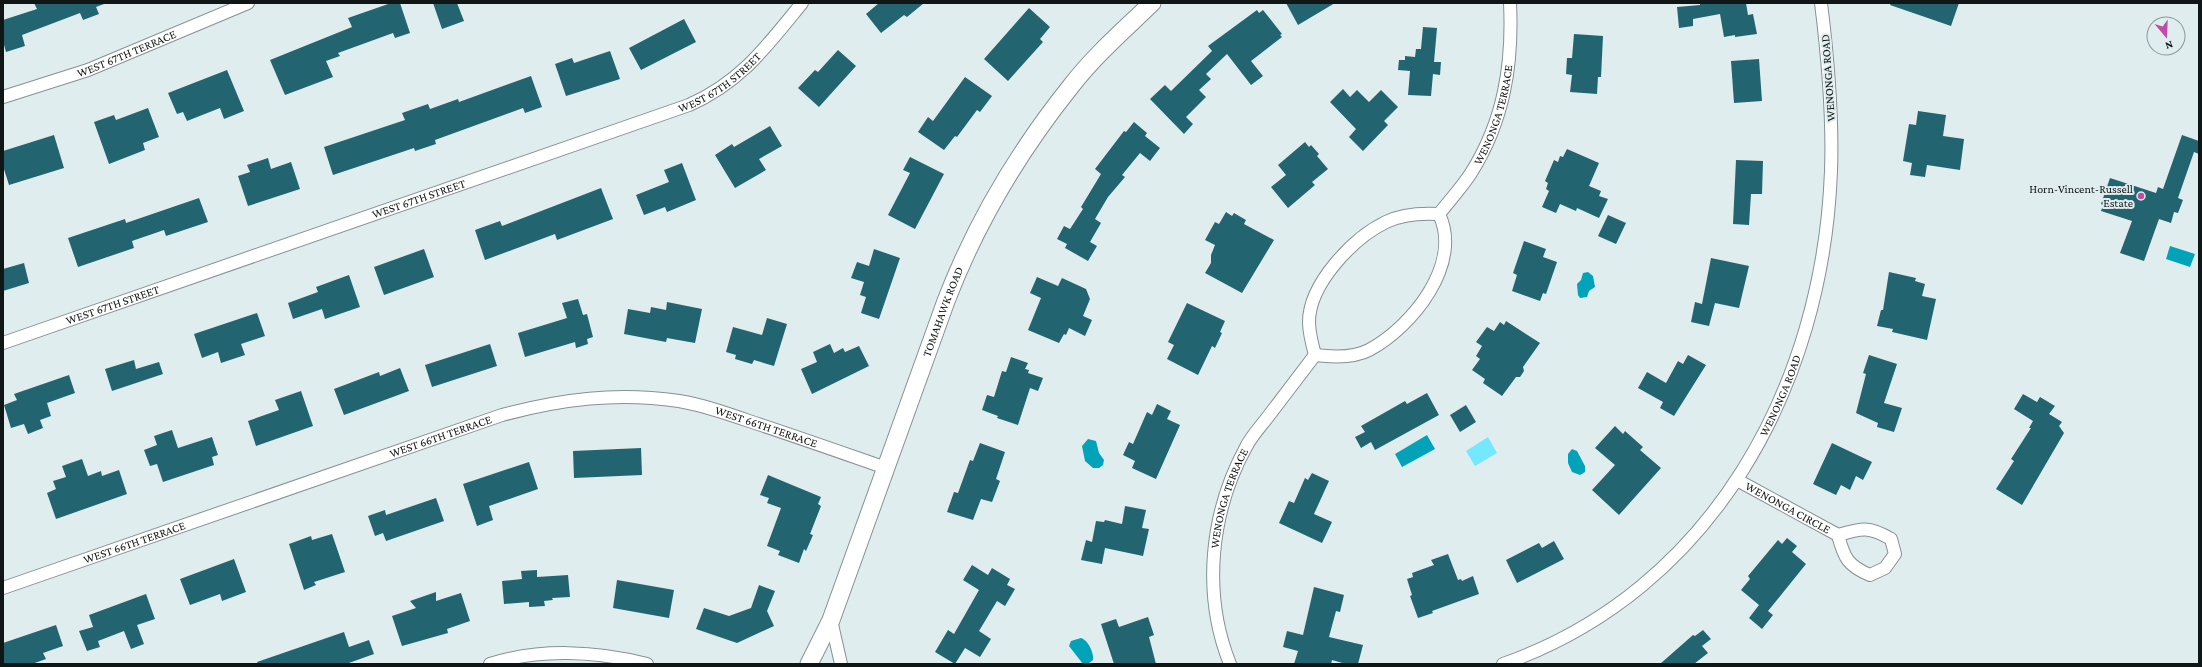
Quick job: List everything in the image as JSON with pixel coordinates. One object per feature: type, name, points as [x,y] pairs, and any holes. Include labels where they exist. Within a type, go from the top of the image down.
[{"type":"street","name":"WEST 67TH TERRACE","points":[[3,97],[88,70],[248,3]]},
{"type":"street","name":"WEST 67TH STREET","points":[[3,343],[689,105],[719,90],[744,70],[782,29],[802,3]]},
{"type":"street","name":"TOMAHAWK ROAD","points":[[809,664],[831,620],[959,266],[988,208],[1025,147],[1072,85],[1104,49],[1152,3]]},
{"type":"street","name":"WENONGA TERRACE","points":[[1439,214],[1471,173],[1494,129],[1507,81],[1511,33],[1510,3]]},
{"type":"street","name":"WENONGA ROAD","points":[[1503,664],[1561,639],[1597,618],[1639,589],[1680,552],[1715,513],[1737,480],[1759,444],[1778,405],[1800,348],[1813,298],[1825,238],[1831,172],[1831,105],[1821,3]]},
{"type":"street","points":[[1414,213],[1439,214],[1445,225],[1443,263],[1430,291],[1404,325],[1368,351],[1335,357],[1315,355],[1310,337],[1310,315],[1314,295],[1334,266],[1357,240],[1386,222],[1414,213]]},
{"type":"street","name":"WENONGA TERRACE","points":[[1230,664],[1224,650],[1216,615],[1213,570],[1220,510],[1225,491],[1246,446],[1315,355]]},
{"type":"street","name":"WEST 66TH TERRACE","points":[[3,588],[502,415],[548,403],[580,399],[656,398],[696,405],[767,427],[886,468]]},
{"type":"street","name":"WENONGA CIRCLE","points":[[1737,480],[1838,535],[1854,530],[1875,530],[1892,539],[1895,554],[1885,568],[1870,575],[1853,568],[1842,550],[1838,535]]},
{"type":"street","points":[[831,620],[841,664]]},
{"type":"street","points":[[490,664],[536,655],[578,654],[626,659],[647,664]]},
{"type":"shaded area","points":[[2170,246],[2195,254],[2190,267],[2166,259]]},
{"type":"shaded area","points":[[1588,272],[1593,276],[1595,287],[1589,291],[1587,297],[1580,298],[1578,295],[1577,284],[1581,280],[1583,273]]},
{"type":"shaded area","points":[[1427,435],[1435,449],[1402,467],[1395,454]]},
{"type":"shaded area","points":[[1488,437],[1497,453],[1475,466],[1466,451]]},
{"type":"shaded area","points":[[1088,439],[1096,441],[1099,453],[1104,460],[1103,465],[1099,468],[1093,468],[1085,461],[1082,446]]},
{"type":"shaded area","points":[[1572,449],[1577,451],[1585,466],[1585,472],[1580,475],[1572,472],[1568,463],[1568,454]]},
{"type":"shaded area","points":[[1081,638],[1086,641],[1093,654],[1093,660],[1088,664],[1083,664],[1069,646],[1071,641]]},
{"type":"building","points":[[34,3],[104,4],[96,7],[99,14],[83,20],[80,13],[22,35],[25,46],[6,52],[3,41],[3,20],[37,9]]},
{"type":"building","points":[[391,3],[400,3],[410,33],[395,38],[393,33],[338,53],[340,56],[326,61],[333,77],[285,95],[270,60],[352,27],[348,18]]},
{"type":"building","points":[[433,3],[457,3],[464,21],[442,29]]},
{"type":"building","points":[[879,3],[924,3],[907,17],[904,15],[881,33],[866,14]]},
{"type":"building","points":[[1286,3],[1335,3],[1298,25]]},
{"type":"building","points":[[1700,3],[1746,3],[1748,15],[1753,14],[1757,34],[1724,37],[1720,14],[1693,19],[1693,26],[1679,28],[1677,7],[1700,5]]},
{"type":"building","points":[[1891,3],[1959,3],[1951,26],[1890,5]]},
{"type":"building","points":[[1029,8],[1050,27],[1040,39],[1043,42],[1008,81],[984,59]]},
{"type":"building","points":[[1257,10],[1259,13],[1263,10],[1282,34],[1280,35],[1282,37],[1251,61],[1263,76],[1251,85],[1227,54],[1206,74],[1211,79],[1199,90],[1206,97],[1186,117],[1193,124],[1184,134],[1150,99],[1165,85],[1171,91],[1212,51],[1208,46]]},
{"type":"building","points":[[684,19],[696,42],[641,70],[629,48]]},
{"type":"building","points":[[1423,27],[1437,28],[1434,62],[1441,62],[1440,75],[1433,74],[1431,96],[1408,95],[1410,71],[1398,70],[1399,60],[1405,60],[1405,56],[1415,57],[1416,49],[1421,49]]},
{"type":"building","points":[[1574,34],[1603,36],[1601,77],[1598,77],[1597,94],[1570,92],[1572,75],[1566,74],[1567,58],[1572,58]]},
{"type":"building","points":[[838,50],[856,66],[819,107],[798,88],[815,70],[818,72]]},
{"type":"building","points":[[610,51],[620,79],[566,96],[555,64],[572,58],[574,63]]},
{"type":"building","points":[[1759,59],[1762,101],[1734,103],[1731,61]]},
{"type":"building","points":[[227,70],[244,111],[224,119],[220,108],[187,121],[183,112],[177,114],[168,93]]},
{"type":"building","points":[[531,76],[542,107],[525,113],[523,108],[435,140],[436,144],[415,151],[414,148],[333,175],[324,147],[405,120],[402,113],[428,104],[430,109],[458,99],[459,102]]},
{"type":"building","points":[[965,77],[992,96],[980,112],[977,110],[957,137],[955,136],[944,150],[918,132],[928,117],[933,121]]},
{"type":"building","points":[[1343,89],[1350,97],[1357,90],[1369,102],[1381,90],[1398,107],[1384,121],[1388,125],[1363,151],[1349,137],[1356,129],[1330,102]]},
{"type":"building","points":[[148,108],[159,137],[143,143],[145,150],[109,164],[94,122],[114,115],[116,120]]},
{"type":"building","points":[[1918,111],[1946,115],[1943,136],[1964,139],[1960,170],[1927,165],[1925,177],[1910,175],[1912,163],[1903,161],[1909,124],[1916,125]]},
{"type":"building","points":[[1134,122],[1147,133],[1145,136],[1160,148],[1150,161],[1140,153],[1122,175],[1125,177],[1108,197],[1095,219],[1101,223],[1090,242],[1097,246],[1088,261],[1065,248],[1067,244],[1057,239],[1064,226],[1070,229],[1083,209],[1081,207],[1101,174],[1095,169],[1124,131],[1126,132]]},
{"type":"building","points":[[770,126],[782,146],[759,159],[766,170],[735,188],[715,155],[732,144],[734,147]]},
{"type":"building","points":[[54,135],[64,168],[9,185],[3,166],[3,151]]},
{"type":"building","name":"Horn-Vincent-Russell Estate","points":[[2182,135],[2199,141],[2199,154],[2194,152],[2178,198],[2183,200],[2178,213],[2174,212],[2171,223],[2159,219],[2144,261],[2120,253],[2132,221],[2101,211],[2103,205],[2101,204],[2110,178],[2156,193],[2158,187],[2163,189]]},
{"type":"building","points":[[1305,142],[1309,147],[1311,145],[1319,154],[1317,156],[1328,169],[1312,182],[1315,185],[1288,208],[1271,187],[1286,175],[1278,165]]},
{"type":"building","points":[[1567,149],[1599,163],[1589,186],[1601,191],[1599,196],[1608,199],[1599,218],[1577,208],[1576,211],[1560,204],[1556,213],[1542,207],[1549,191],[1546,189],[1548,183],[1545,181],[1554,160],[1558,162],[1560,156],[1563,157]]},
{"type":"building","points":[[910,157],[944,174],[915,229],[888,215],[910,173],[903,170]]},
{"type":"building","points":[[268,158],[271,169],[291,162],[300,189],[248,206],[238,176],[250,172],[247,165]]},
{"type":"building","points":[[1736,160],[1763,161],[1762,194],[1751,194],[1749,225],[1733,224]]},
{"type":"building","points":[[682,163],[696,200],[667,212],[665,207],[644,215],[636,195],[669,182],[664,170]]},
{"type":"building","points":[[601,188],[613,219],[557,240],[555,234],[485,260],[475,230],[500,221],[502,226]]},
{"type":"building","points":[[199,198],[208,222],[166,236],[164,230],[132,241],[134,248],[78,267],[68,238],[125,219],[126,223]]},
{"type":"building","points":[[1226,212],[1232,216],[1234,213],[1246,220],[1244,224],[1274,240],[1242,293],[1205,273],[1211,263],[1211,255],[1215,245],[1205,240],[1215,222],[1219,224]]},
{"type":"building","points":[[1608,215],[1626,223],[1616,244],[1598,236]]},
{"type":"building","points":[[1524,241],[1546,249],[1543,257],[1557,262],[1546,294],[1543,293],[1540,301],[1512,291],[1517,275],[1513,273]]},
{"type":"building","points":[[424,249],[434,277],[384,295],[374,267]]},
{"type":"building","points":[[874,249],[900,258],[879,319],[861,313],[866,297],[860,295],[864,282],[851,278],[857,262],[869,266]]},
{"type":"building","points":[[1711,258],[1749,266],[1739,308],[1715,303],[1709,326],[1691,322],[1695,302],[1702,304]]},
{"type":"building","points":[[24,263],[29,283],[3,291],[3,269]]},
{"type":"building","points":[[1889,272],[1916,278],[1915,281],[1925,284],[1922,296],[1936,299],[1927,340],[1892,332],[1893,329],[1877,326],[1881,310],[1883,310]]},
{"type":"building","points":[[349,275],[360,307],[325,319],[322,309],[293,319],[288,303],[318,292],[316,287]]},
{"type":"building","points":[[1037,277],[1058,286],[1062,278],[1086,289],[1090,299],[1083,316],[1092,320],[1085,336],[1069,328],[1066,335],[1064,334],[1059,343],[1028,330],[1041,298],[1030,293]]},
{"type":"building","points":[[578,299],[583,315],[587,314],[593,337],[587,339],[588,344],[576,348],[575,342],[525,357],[518,333],[567,318],[562,303]]},
{"type":"building","points":[[667,302],[702,309],[695,343],[667,338],[666,342],[624,334],[628,309],[650,313],[651,307],[666,310]]},
{"type":"building","points":[[1187,303],[1225,321],[1220,332],[1222,333],[1215,348],[1212,346],[1198,375],[1167,359],[1174,345],[1168,342]]},
{"type":"building","points":[[257,313],[265,336],[241,344],[245,355],[221,363],[218,352],[202,358],[194,334]]},
{"type":"building","points":[[767,318],[787,324],[774,366],[754,360],[752,364],[735,359],[736,355],[726,352],[733,327],[762,335]]},
{"type":"building","points":[[1506,321],[1540,343],[1523,367],[1524,371],[1520,377],[1516,377],[1502,396],[1483,383],[1485,379],[1472,370],[1480,359],[1476,356],[1482,346],[1476,342],[1487,327],[1494,331],[1500,322],[1504,325]]},
{"type":"building","points":[[490,344],[497,366],[432,387],[425,365]]},
{"type":"building","points":[[830,344],[834,353],[843,348],[845,352],[859,346],[869,366],[812,394],[801,369],[817,362],[813,352]]},
{"type":"building","points":[[1688,355],[1706,365],[1674,416],[1660,408],[1663,402],[1638,388],[1647,372],[1666,383],[1678,361],[1683,364]]},
{"type":"building","points":[[1869,355],[1897,364],[1884,403],[1902,408],[1894,432],[1877,427],[1878,423],[1856,413],[1866,374],[1863,373]]},
{"type":"building","points":[[1011,357],[1028,363],[1025,369],[1029,370],[1028,373],[1043,378],[1038,391],[1030,388],[1018,425],[997,418],[998,416],[982,410],[987,395],[994,397],[1002,371],[1006,372]]},
{"type":"building","points":[[134,360],[136,369],[159,362],[163,374],[112,391],[105,369]]},
{"type":"building","points":[[400,368],[409,391],[344,415],[334,389],[379,372],[380,376]]},
{"type":"building","points":[[69,375],[75,393],[47,403],[51,416],[40,420],[43,428],[28,434],[24,424],[11,428],[4,405],[17,400],[14,394]]},
{"type":"building","points":[[301,391],[313,426],[256,446],[248,421],[279,410],[275,400]]},
{"type":"building","points":[[1427,393],[1439,415],[1375,450],[1371,442],[1361,448],[1355,437],[1365,432],[1361,426],[1405,401],[1407,404]]},
{"type":"building","points":[[2023,394],[2037,402],[2040,397],[2055,406],[2049,414],[2062,422],[2059,426],[2064,433],[2022,505],[1996,489],[2014,461],[2011,459],[2031,428],[2029,428],[2033,421],[2014,409]]},
{"type":"building","points":[[1157,404],[1171,411],[1167,419],[1180,425],[1156,479],[1132,468],[1135,461],[1123,455],[1129,442],[1133,444],[1147,412],[1152,415]]},
{"type":"building","points":[[1466,405],[1476,422],[1460,432],[1450,415]]},
{"type":"building","points":[[1615,426],[1623,434],[1625,431],[1643,447],[1640,450],[1661,468],[1619,515],[1592,490],[1615,465],[1595,448]]},
{"type":"building","points":[[172,430],[178,448],[212,437],[218,455],[212,457],[214,465],[163,482],[157,464],[150,466],[144,450],[157,445],[154,436]]},
{"type":"building","points":[[980,443],[1005,452],[996,479],[1000,481],[992,502],[981,499],[973,520],[947,512],[954,492],[958,493],[970,460],[973,461]]},
{"type":"building","points":[[1832,443],[1872,462],[1863,480],[1856,476],[1850,490],[1841,485],[1836,495],[1813,484]]},
{"type":"building","points":[[641,448],[642,475],[574,478],[573,451]]},
{"type":"building","points":[[82,459],[88,476],[101,471],[102,476],[119,470],[127,494],[56,519],[47,493],[56,489],[53,481],[66,477],[62,466]]},
{"type":"building","points":[[529,462],[538,489],[489,506],[493,520],[477,526],[463,484]]},
{"type":"building","points":[[1312,473],[1329,481],[1314,514],[1332,522],[1322,543],[1279,523],[1289,501],[1294,503],[1305,478],[1308,480]]},
{"type":"building","points":[[768,475],[821,497],[818,504],[821,506],[810,534],[813,535],[806,551],[804,549],[799,563],[778,555],[780,551],[767,546],[781,508],[767,503],[769,498],[760,495]]},
{"type":"building","points":[[436,498],[444,521],[386,541],[383,533],[375,536],[368,516],[385,510],[386,515]]},
{"type":"building","points":[[1125,506],[1146,510],[1142,528],[1149,529],[1143,556],[1105,548],[1102,564],[1081,560],[1086,540],[1092,542],[1096,521],[1104,522],[1105,520],[1122,524]]},
{"type":"building","points":[[332,534],[345,572],[314,582],[316,585],[304,590],[289,544],[311,536],[312,540]]},
{"type":"building","points":[[1787,538],[1797,546],[1792,552],[1806,564],[1768,611],[1773,615],[1762,629],[1749,618],[1759,605],[1741,590],[1750,579],[1748,576],[1778,540],[1782,544]]},
{"type":"building","points":[[1554,541],[1564,559],[1517,583],[1506,560],[1539,543],[1542,548]]},
{"type":"building","points":[[1448,554],[1458,580],[1461,579],[1462,581],[1473,576],[1479,594],[1432,611],[1433,613],[1418,618],[1410,596],[1412,595],[1407,579],[1413,577],[1412,573],[1434,565],[1431,560]]},
{"type":"building","points":[[234,559],[246,592],[222,601],[220,594],[190,605],[180,579]]},
{"type":"building","points":[[972,565],[988,575],[992,568],[1010,579],[1007,585],[1015,589],[1005,606],[997,601],[979,631],[991,639],[980,657],[965,648],[955,664],[935,652],[948,630],[954,634],[979,590],[963,580]]},
{"type":"building","points":[[537,570],[537,577],[568,575],[570,597],[552,598],[553,600],[544,601],[545,606],[529,607],[529,602],[504,604],[502,581],[522,579],[521,571]]},
{"type":"building","points":[[617,580],[674,590],[669,618],[613,608]]},
{"type":"building","points":[[759,585],[775,591],[767,611],[774,626],[737,643],[696,629],[704,608],[729,616],[751,608]]},
{"type":"building","points":[[1314,587],[1344,595],[1340,612],[1336,611],[1329,637],[1363,645],[1358,664],[1346,664],[1332,660],[1331,664],[1294,664],[1298,651],[1283,647],[1287,631],[1303,635]]},
{"type":"building","points":[[436,592],[436,601],[461,593],[470,621],[447,629],[448,633],[402,646],[392,616],[416,608],[410,601]]},
{"type":"building","points":[[146,594],[155,619],[137,625],[144,644],[131,649],[124,631],[98,641],[100,647],[87,651],[79,631],[93,627],[89,615]]},
{"type":"building","points":[[1148,617],[1154,635],[1149,637],[1156,664],[1114,664],[1101,624],[1116,619],[1119,627]]},
{"type":"building","points":[[56,625],[63,646],[43,653],[46,659],[32,664],[3,664],[3,643]]},
{"type":"building","points":[[1703,630],[1711,639],[1702,646],[1708,653],[1694,664],[1660,664],[1693,635],[1695,636]]},
{"type":"building","points":[[344,632],[349,647],[369,640],[374,654],[346,664],[258,664],[257,662]]},
{"type":"place","name":"Horn-Vincent-Russell Estate","points":[[2141,196]]}]
